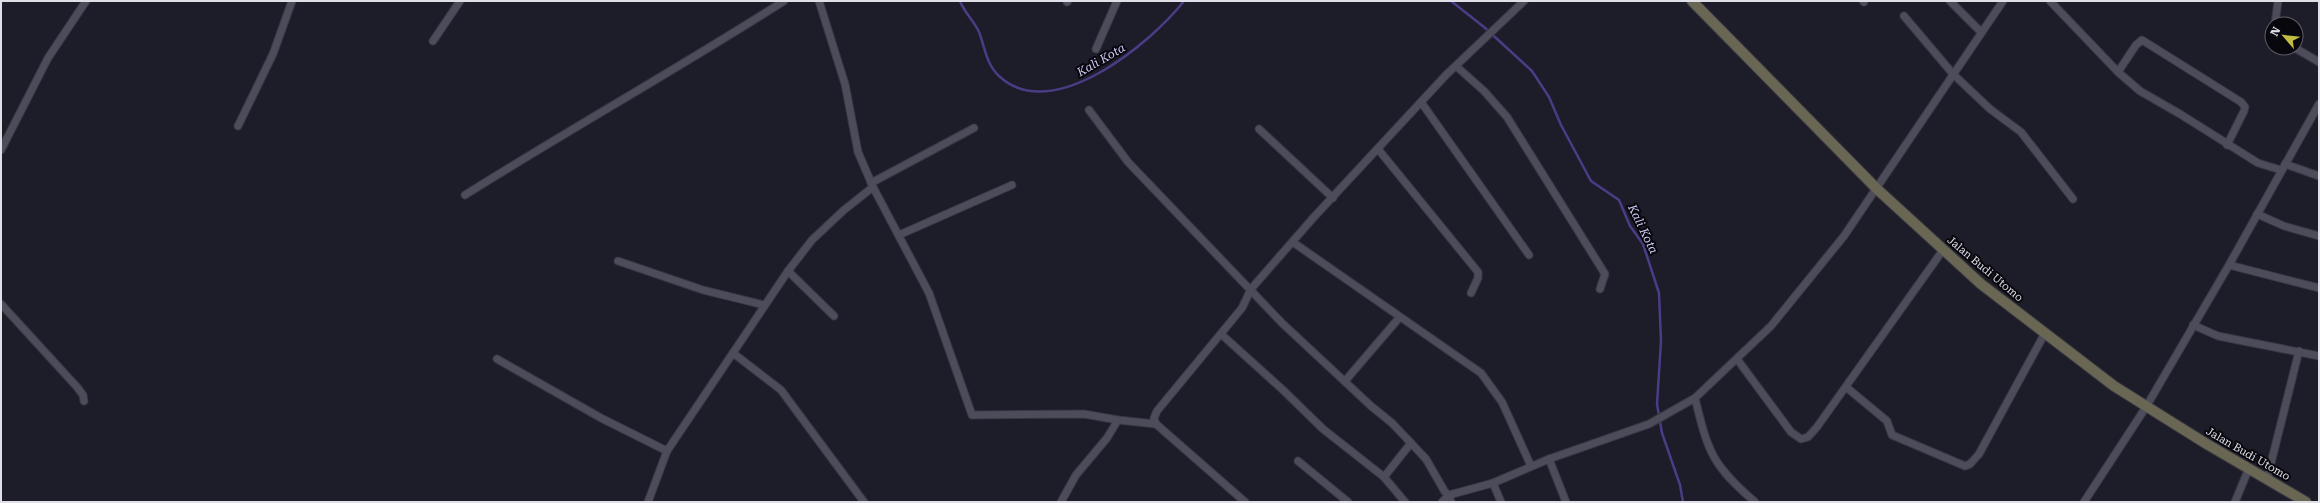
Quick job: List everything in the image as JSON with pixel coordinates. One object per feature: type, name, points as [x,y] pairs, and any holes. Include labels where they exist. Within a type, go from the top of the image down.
[{"type":"street","points":[[1,150],[48,58],[86,1]]},
{"type":"street","points":[[238,126],[272,54],[292,1]]},
{"type":"street","points":[[433,41],[460,1]]},
{"type":"street","points":[[465,195],[550,141],[711,47],[784,1]]},
{"type":"street","points":[[819,1],[845,84],[858,152],[872,185],[929,294],[972,415],[1084,414],[1118,420],[1156,424]]},
{"type":"street","points":[[1096,49],[1116,1]]},
{"type":"street","points":[[1245,502],[1156,424],[1154,418],[1157,411],[1242,308],[1251,290],[1421,102],[1499,23],[1524,1]]},
{"type":"street","name":"Jalan Budi Utomo","points":[[1692,1],[1877,188],[1981,284],[2114,386],[2146,407],[2304,501]]},
{"type":"street","points":[[1950,1],[1981,32]]},
{"type":"street","points":[[1442,502],[1493,483],[1531,466],[1649,424],[1695,398],[1761,337],[1789,305],[1844,236],[1952,74],[2003,1]]},
{"type":"street","points":[[2050,1],[2118,72],[2140,91],[2180,114],[2258,164],[2283,167],[2319,176]]},
{"type":"street","points":[[2276,16],[2278,1]]},
{"type":"street","points":[[1904,16],[1952,74],[1990,109],[2021,132],[2073,199]]},
{"type":"street","points":[[2118,72],[2136,45],[2142,40],[2241,102],[2245,107],[2244,111],[2227,145]]},
{"type":"street","points":[[2304,53],[2319,62]]},
{"type":"street","points":[[1456,66],[1484,91],[1507,117],[1564,210],[1600,263],[1605,274],[1600,289]]},
{"type":"street","points":[[1421,102],[1529,255]]},
{"type":"street","points":[[2084,502],[2146,407],[2229,265],[2319,104]]},
{"type":"street","points":[[1089,110],[1128,162],[1251,290],[1314,355],[1392,423],[1426,459],[1450,498]]},
{"type":"street","points":[[648,502],[667,452],[764,305],[812,240],[872,185],[974,128]]},
{"type":"street","points":[[1259,129],[1334,198]]},
{"type":"street","points":[[1378,149],[1478,272],[1476,284],[1471,293]]},
{"type":"street","points":[[899,235],[1012,186]]},
{"type":"street","points":[[2257,214],[2284,226],[2319,236]]},
{"type":"street","points":[[1294,243],[1481,373],[1502,402],[1531,466]]},
{"type":"street","points":[[1737,358],[1792,432],[1801,439],[1808,437],[1846,387],[1943,250]]},
{"type":"street","points":[[618,261],[703,290],[764,305]]},
{"type":"street","points":[[2229,265],[2319,288]]},
{"type":"street","points":[[788,271],[834,316]]},
{"type":"street","points":[[1,304],[77,387],[83,395],[84,401]]},
{"type":"street","points":[[1345,381],[1400,318]]},
{"type":"street","points":[[2193,326],[2218,336],[2319,356]]},
{"type":"street","points":[[1846,387],[1887,421],[1892,435],[1965,466],[1970,464],[1979,454],[2045,333]]},
{"type":"street","points":[[1221,334],[1283,390],[1323,429],[1384,477],[1405,502]]},
{"type":"street","points":[[2267,479],[2299,351]]},
{"type":"street","points":[[733,353],[781,390],[864,502]]},
{"type":"street","points":[[498,359],[601,418],[667,452]]},
{"type":"street","points":[[1695,398],[1704,434],[1712,456],[1728,478],[1755,502]]},
{"type":"street","points":[[1061,502],[1076,476],[1107,438],[1118,420]]},
{"type":"street","points":[[1384,477],[1411,443]]},
{"type":"street","points":[[1549,460],[1566,502]]},
{"type":"street","points":[[1298,461],[1348,502]]},
{"type":"street","points":[[2235,502],[2249,468]]},
{"type":"street","points":[[1493,483],[1502,502]]},
{"type":"waterway","name":"Kali Kota","points":[[960,1],[977,28],[991,66],[999,76],[1021,89],[1046,91],[1072,85],[1099,73],[1125,56],[1149,37],[1184,1]]},
{"type":"waterway","name":"Kali Kota","points":[[1451,1],[1484,27],[1532,71],[1549,97],[1561,125],[1591,181],[1619,200],[1630,226],[1643,244],[1659,293],[1661,341],[1657,404],[1662,433],[1680,485],[1683,502]]}]
